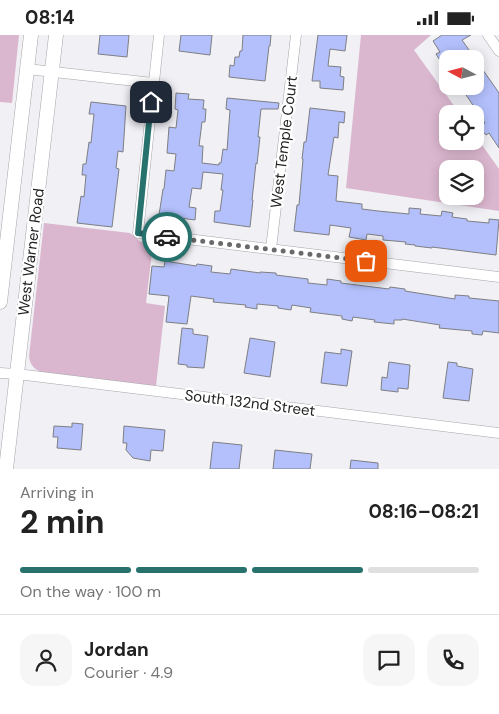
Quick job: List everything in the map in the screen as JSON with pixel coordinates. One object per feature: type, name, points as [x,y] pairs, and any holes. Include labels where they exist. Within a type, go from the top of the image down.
[{"type":"main road","name":"West Warner Road","points":[[0,302],[31,35]]},
{"type":"main road","name":"West Warner Road","points":[[6,469],[56,35]]},
{"type":"street","points":[[159,35],[138,233],[499,277]]},
{"type":"street","name":"West Temple Court","points":[[271,249],[296,35]]},
{"type":"street","points":[[488,35],[499,51]]},
{"type":"street","points":[[27,69],[153,83]]},
{"type":"street","name":"South 132nd Street","points":[[0,373],[499,433]]},
{"type":"shaded area","points":[[0,35],[19,35],[12,103],[0,102]]},
{"type":"shaded area","points":[[361,35],[431,35],[414,50],[439,85],[439,95],[446,95],[454,105],[439,105],[439,150],[484,150],[484,148],[499,169],[499,211],[459,205],[484,205],[484,160],[439,160],[439,202],[346,188]]},
{"type":"shaded area","points":[[44,223],[130,233],[141,242],[153,244],[146,303],[165,306],[156,386],[41,372],[30,362],[29,356]]},
{"type":"building","points":[[100,35],[129,35],[127,57],[98,54]]},
{"type":"building","points":[[181,35],[212,35],[210,55],[179,51]]},
{"type":"building","points":[[243,35],[271,35],[265,81],[229,77],[230,65],[234,66],[235,57],[239,57],[240,51],[242,51]]},
{"type":"building","points":[[318,35],[347,35],[345,51],[330,49],[328,66],[341,67],[340,76],[344,77],[343,90],[320,88],[320,81],[312,81]]},
{"type":"building","points":[[442,35],[471,35],[462,40],[469,50],[439,50],[433,41]]},
{"type":"building","points":[[484,72],[499,93],[499,148],[489,133],[486,135],[484,133],[484,105],[473,105],[466,95],[484,95]]},
{"type":"building","points":[[176,93],[189,94],[188,99],[204,100],[203,109],[206,109],[205,122],[202,122],[199,146],[203,146],[202,163],[219,165],[223,149],[227,150],[230,110],[226,109],[227,98],[279,103],[278,109],[261,109],[258,137],[260,137],[250,227],[214,222],[215,211],[220,211],[223,174],[203,172],[201,189],[192,188],[189,207],[196,208],[195,220],[159,215],[166,170],[174,171],[176,154],[167,153],[169,127],[176,128],[178,110],[175,109]]},
{"type":"building","points":[[91,102],[126,106],[123,152],[118,151],[116,168],[119,169],[112,227],[77,223],[81,196],[84,197],[86,175],[82,175],[83,164],[86,164],[89,142],[91,143],[94,114],[89,114]]},
{"type":"building","points":[[310,108],[345,112],[344,123],[339,122],[338,138],[334,137],[328,175],[338,176],[336,201],[362,204],[362,209],[378,211],[409,214],[409,208],[421,209],[420,214],[441,216],[442,211],[453,213],[452,217],[467,219],[467,221],[489,223],[489,219],[499,220],[496,255],[415,246],[405,244],[406,242],[383,240],[383,236],[367,234],[366,240],[349,237],[351,228],[330,225],[329,235],[294,231],[297,205],[299,205],[302,159]]},
{"type":"building","points":[[165,261],[196,266],[197,264],[212,266],[211,272],[230,274],[231,269],[276,273],[276,275],[308,279],[308,283],[327,285],[327,279],[341,281],[341,283],[405,289],[405,291],[455,299],[455,295],[499,301],[499,333],[483,331],[482,335],[472,334],[472,331],[439,328],[440,325],[402,319],[394,320],[394,324],[353,317],[352,321],[342,319],[342,316],[310,312],[311,308],[292,305],[291,310],[278,308],[278,306],[257,304],[257,309],[245,307],[246,305],[213,302],[214,299],[191,296],[187,324],[166,322],[169,296],[149,294],[152,266],[164,267]]},
{"type":"building","points":[[182,328],[193,329],[193,334],[208,336],[204,368],[187,367],[187,365],[178,364]]},
{"type":"building","points":[[250,338],[275,342],[270,377],[244,373]]},
{"type":"building","points":[[341,349],[352,351],[347,386],[321,383],[325,352],[341,354]]},
{"type":"building","points":[[389,362],[410,365],[408,389],[398,388],[398,392],[381,390],[382,377],[387,378]]},
{"type":"building","points":[[448,362],[473,369],[469,401],[443,398]]},
{"type":"building","points":[[72,423],[83,424],[81,450],[57,448],[58,437],[53,437],[54,426],[72,427]]},
{"type":"building","points":[[124,426],[165,430],[163,451],[151,450],[150,461],[133,458],[126,450],[127,443],[123,443]]},
{"type":"building","points":[[213,442],[242,445],[239,469],[210,469]]},
{"type":"building","points":[[275,450],[312,454],[310,469],[273,469]]},
{"type":"building","points":[[351,460],[378,463],[378,469],[350,469]]},
{"type":"way so far","points":[[167,237],[366,261]]},
{"type":"route","points":[[151,102],[138,233],[167,237]]}]
